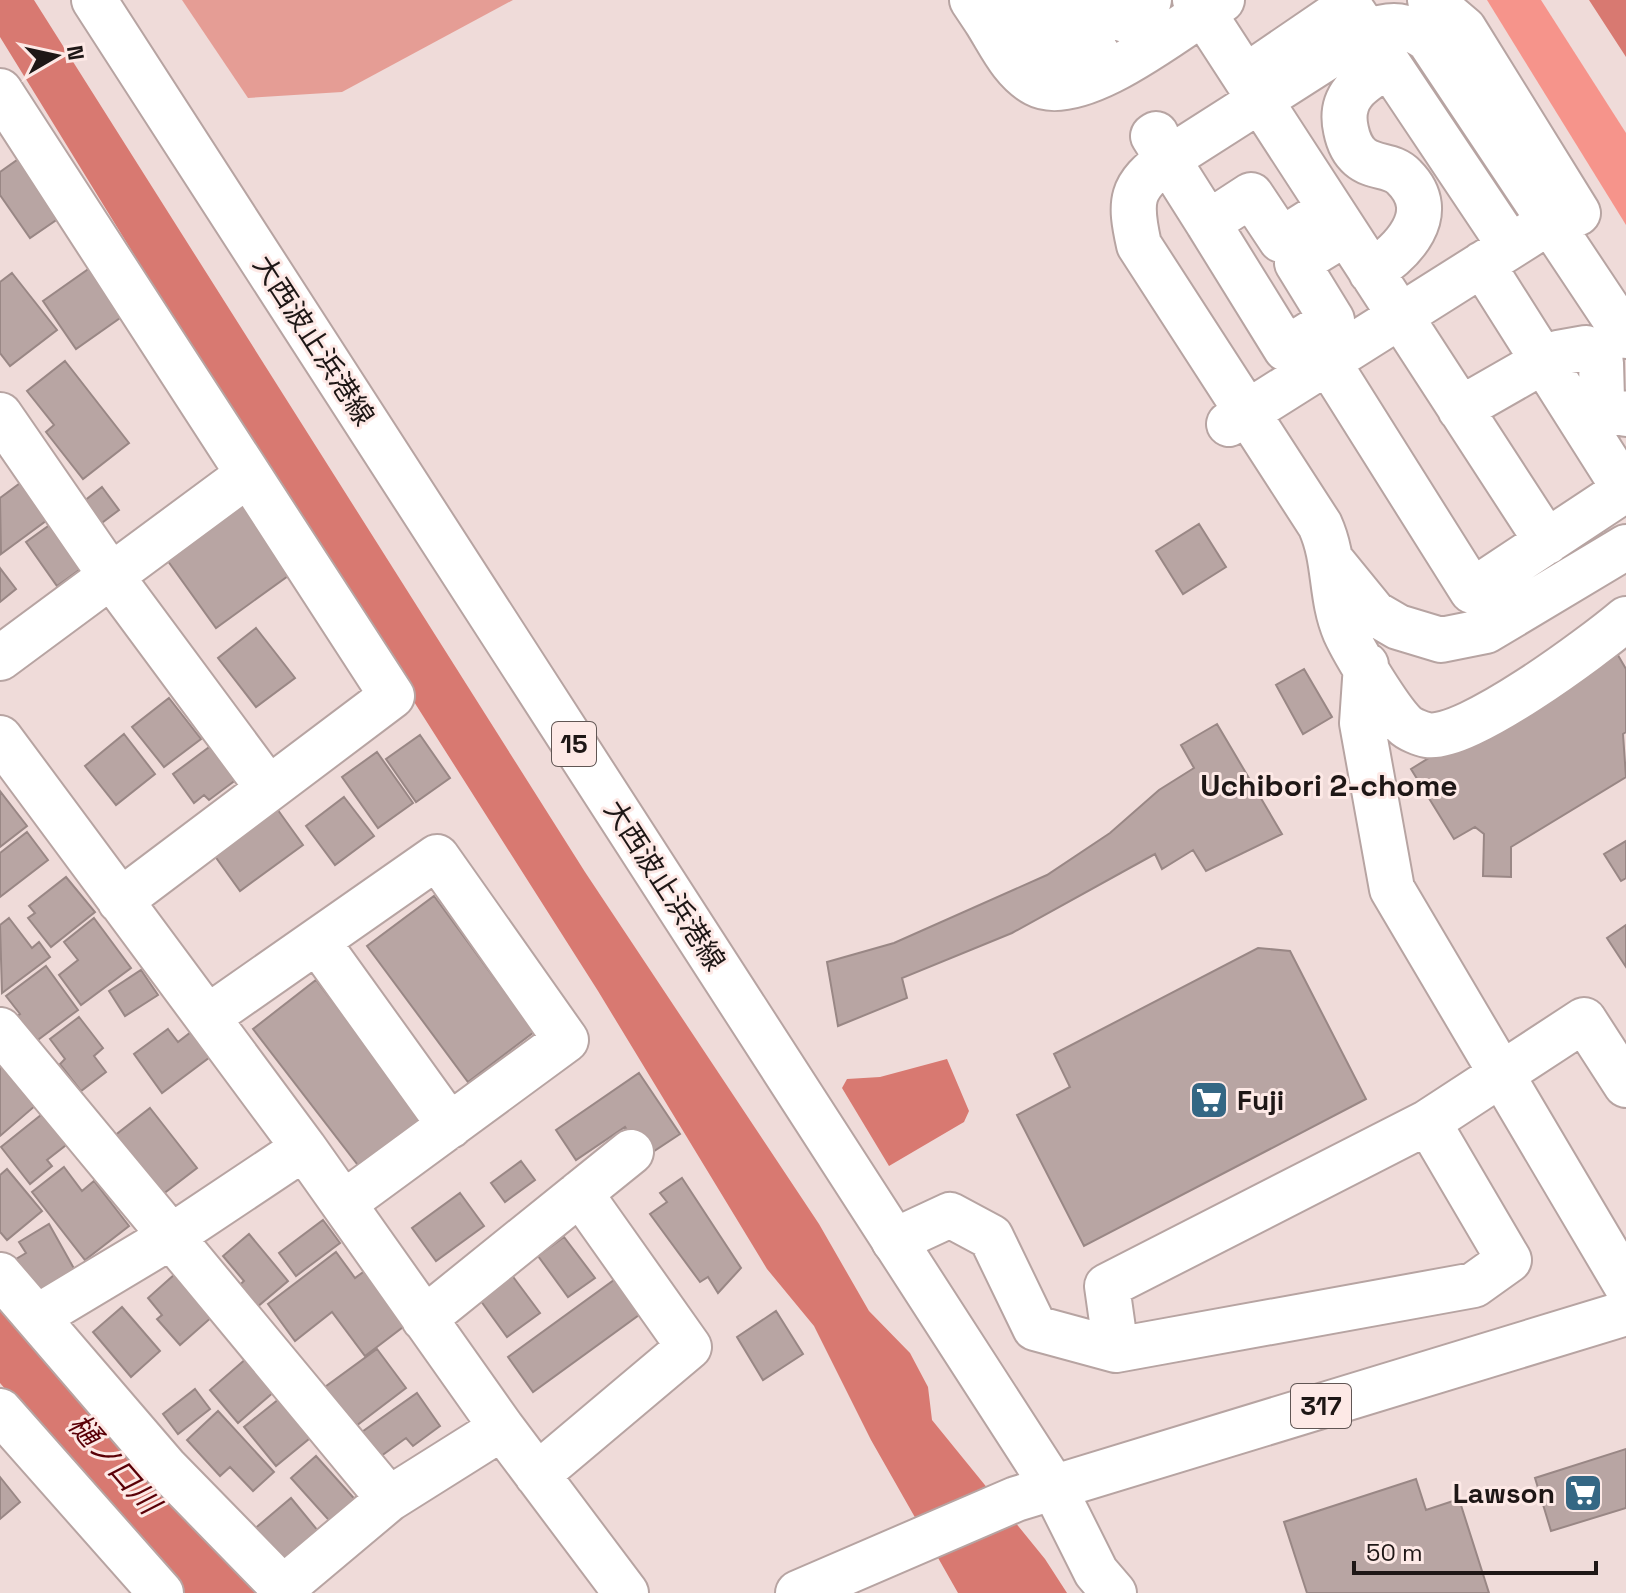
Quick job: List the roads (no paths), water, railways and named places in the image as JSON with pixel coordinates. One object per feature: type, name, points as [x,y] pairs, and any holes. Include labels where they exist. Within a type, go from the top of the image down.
[{"type":"main road","name":"大西波止浜港線","points":[[94,0],[894,1241],[1035,1494],[1114,1593]]},
{"type":"main road","points":[[1087,20],[1110,15],[1131,22],[1144,15],[1149,0]]},
{"type":"main road","points":[[1430,0],[1464,29],[1626,336]]},
{"type":"main road","points":[[1087,20],[1206,4],[1253,90],[1547,542]]},
{"type":"main road","points":[[979,10],[1016,69],[1037,85],[1060,89],[1085,85],[1087,20]]},
{"type":"main road","points":[[1626,283],[1562,214],[1429,40],[1409,25],[1367,26],[1253,90],[1161,147],[1126,154],[1114,168],[1105,209],[1114,240],[1237,419],[1302,528],[1374,613],[1398,627],[1441,640],[1486,631],[1626,547]]},
{"type":"main road","points":[[1367,26],[1496,255],[1544,362],[1625,489],[1426,621],[1398,627]]},
{"type":"main road","points":[[1367,26],[1363,82],[1346,99],[1343,117],[1347,138],[1358,156],[1376,167],[1394,169],[1407,179],[1415,197],[1418,218],[1411,238],[1397,255],[1371,272]]},
{"type":"main road","points":[[0,91],[14,147],[246,476],[392,696],[120,901]]},
{"type":"main road","points":[[1201,212],[1287,142]]},
{"type":"main road","points":[[1161,147],[1201,212],[1306,363],[1472,591]]},
{"type":"main road","points":[[1201,212],[1251,195],[1281,240],[1338,221]]},
{"type":"main road","points":[[1237,419],[1306,363],[1400,316],[1562,214]]},
{"type":"main road","points":[[1306,363],[1332,320],[1297,263],[1338,221]]},
{"type":"main road","points":[[1460,409],[1544,362],[1572,349],[1586,348],[1594,352],[1604,375],[1602,399],[1610,411],[1626,414]]},
{"type":"main road","points":[[0,415],[111,576],[268,788]]},
{"type":"main road","points":[[0,658],[246,476]]},
{"type":"main road","points":[[1333,563],[1335,597],[1345,632],[1406,727],[1428,736],[1453,732],[1579,659],[1626,619]]},
{"type":"main road","points":[[1366,665],[1362,723],[1392,889],[1626,1285]]},
{"type":"main road","points":[[0,738],[304,1148],[502,1428],[626,1593]]},
{"type":"main road","points":[[208,1017],[437,857],[566,1040],[344,1203]]},
{"type":"main road","points":[[317,941],[450,1126]]},
{"type":"main road","points":[[1116,1350],[1107,1286],[1428,1122],[1584,1020],[1626,1085]]},
{"type":"main road","points":[[0,1030],[389,1499]]},
{"type":"main road","points":[[894,1241],[950,1215],[991,1237],[1035,1328],[1116,1350],[1474,1285],[1509,1260],[1428,1122]]},
{"type":"main road","points":[[37,1317],[172,1236],[304,1148]]},
{"type":"main road","points":[[424,1319],[631,1152]]},
{"type":"main road","points":[[537,1475],[689,1347],[580,1193]]},
{"type":"main road","points":[[0,1275],[165,1467],[285,1590],[389,1499],[502,1428]]},
{"type":"main road","name":"317","points":[[798,1593],[909,1543],[1035,1494],[1626,1313]]},
{"type":"main road","points":[[0,1411],[161,1593]]},
{"type":"water","points":[[0,0],[34,0],[585,872],[819,1224],[869,1311],[910,1353],[928,1387],[932,1420],[1045,1559],[1067,1593],[958,1593],[871,1440],[814,1326],[767,1269],[598,991],[271,477],[0,37]]},
{"type":"water","points":[[1589,0],[1626,0],[1626,57]]},
{"type":"water","points":[[947,1059],[969,1111],[964,1122],[889,1166],[842,1088],[847,1079],[880,1077]]},
{"type":"water","name":"樋ノ口川","points":[[0,1297],[277,1593],[180,1593],[0,1383]]},
{"type":"place","name":"Fuji","points":[[1209,1100]]},
{"type":"place","name":"Lawson","points":[[1583,1493]]},
{"type":"district","name":"Uchibori 2-chome","points":[[1329,786]]}]
